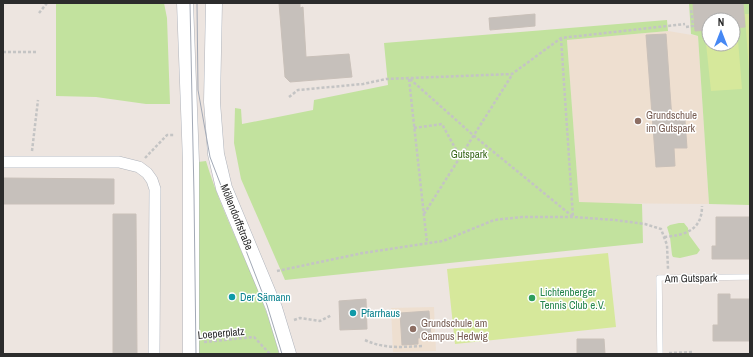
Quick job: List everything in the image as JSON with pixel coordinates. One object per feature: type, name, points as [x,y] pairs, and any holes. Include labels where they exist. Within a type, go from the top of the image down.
[{"type":"main road","points":[[185,3],[191,162],[192,349]]},
{"type":"main road","name":"Möllendorffstraße","points":[[214,3],[212,102],[216,154],[224,188],[274,308],[288,354]]},
{"type":"street","points":[[3,162],[119,162],[139,168],[152,180],[155,190],[154,354]]},
{"type":"lane","name":"Am Gutspark","points":[[660,353],[659,278],[750,277]]},
{"type":"path","points":[[38,13],[47,3]]},
{"type":"path","points":[[423,214],[512,74],[561,38],[693,26],[691,8]]},
{"type":"path","points":[[561,38],[573,217]]},
{"type":"path","points":[[3,52],[38,52]]},
{"type":"path","points":[[289,97],[298,90],[363,84],[386,79],[512,74]]},
{"type":"path","points":[[409,78],[472,135],[573,217]]},
{"type":"path","points":[[409,78],[427,243]]},
{"type":"path","points":[[34,130],[38,100]]},
{"type":"path","points":[[414,128],[442,124],[460,157]]},
{"type":"path","points":[[139,168],[147,156],[167,135],[175,135]]},
{"type":"path","points":[[664,237],[675,236],[694,228],[699,222],[702,214],[702,206]]},
{"type":"path","points":[[277,271],[363,253],[443,241],[494,220],[522,217],[573,217],[645,224],[661,229],[667,245],[669,277]]},
{"type":"path","points":[[294,320],[300,318],[320,321],[332,315]]},
{"type":"path","name":"Loeperplatz","points":[[192,349],[254,338],[270,354]]},
{"type":"path","points":[[365,340],[377,346],[396,348],[422,346]]},
{"type":"path","points":[[660,353],[694,352]]},
{"type":"shaded area","name":"Grundschule im Gutspark","points":[[668,31],[698,36],[709,204],[579,203],[567,40]]},
{"type":"shaded area","name":"Grundschule am Campus Hedwig","points":[[434,307],[436,351],[393,352],[391,308]]},
{"type":"green space","points":[[56,3],[164,3],[167,18],[170,104],[146,104],[96,97],[56,96]]},
{"type":"green space","points":[[689,3],[750,3],[750,205],[709,204],[698,36],[691,34]]},
{"type":"green space","points":[[745,14],[750,14],[750,86]]},
{"type":"green space","name":"Gutspark","points":[[667,20],[668,31],[567,40],[579,202],[642,204],[643,243],[285,280],[241,179],[234,143],[235,108],[241,109],[242,124],[313,110],[314,100],[388,85],[384,43]]},
{"type":"green space","points":[[707,52],[739,52],[742,89],[711,91]]},
{"type":"green space","points":[[206,161],[224,210],[264,305],[279,354],[199,354],[198,162]]},
{"type":"green space","points":[[684,223],[688,228],[689,235],[700,250],[697,254],[680,258],[673,257],[667,227]]},
{"type":"green space","name":"Lichtenberger Tennis Club e.V.","points":[[608,253],[616,327],[455,344],[447,269]]},
{"type":"building","points":[[279,3],[300,3],[300,8],[303,7],[306,57],[349,54],[352,77],[290,82],[285,77]]},
{"type":"building","points":[[693,3],[743,3],[745,27],[741,27],[741,12],[701,12],[701,31],[695,31]]},
{"type":"building","points":[[535,14],[535,26],[490,30],[489,18]]},
{"type":"building","points":[[666,34],[672,120],[685,120],[687,148],[674,148],[675,166],[656,167],[646,35]]},
{"type":"building","points":[[3,178],[114,179],[114,204],[3,204]]},
{"type":"building","points":[[113,214],[136,214],[137,354],[113,354]]},
{"type":"building","points":[[716,217],[750,217],[749,259],[712,259],[712,246],[716,246]]},
{"type":"building","points":[[718,294],[730,294],[730,299],[750,299],[750,341],[713,341],[713,325],[718,325]]},
{"type":"building","name":"Pfarrhaus","points":[[366,299],[367,329],[340,330],[339,301]]},
{"type":"building","points":[[429,311],[431,337],[418,338],[418,344],[402,345],[400,313]]},
{"type":"building","points":[[577,339],[604,339],[605,354],[577,354]]},
{"type":"tram line","points":[[190,3],[196,354]]},
{"type":"tram line","points":[[197,3],[198,90],[210,157],[267,305],[282,354]]},
{"type":"place","name":"Grundschule im Gutspark","points":[[638,121]]},
{"type":"place","name":"Der Sämann","points":[[232,297]]},
{"type":"place","name":"Lichtenberger Tennis Club e.V.","points":[[532,298]]},
{"type":"place","name":"Pfarrhaus","points":[[353,313]]},
{"type":"place","name":"Grundschule am Campus Hedwig","points":[[413,329]]}]
